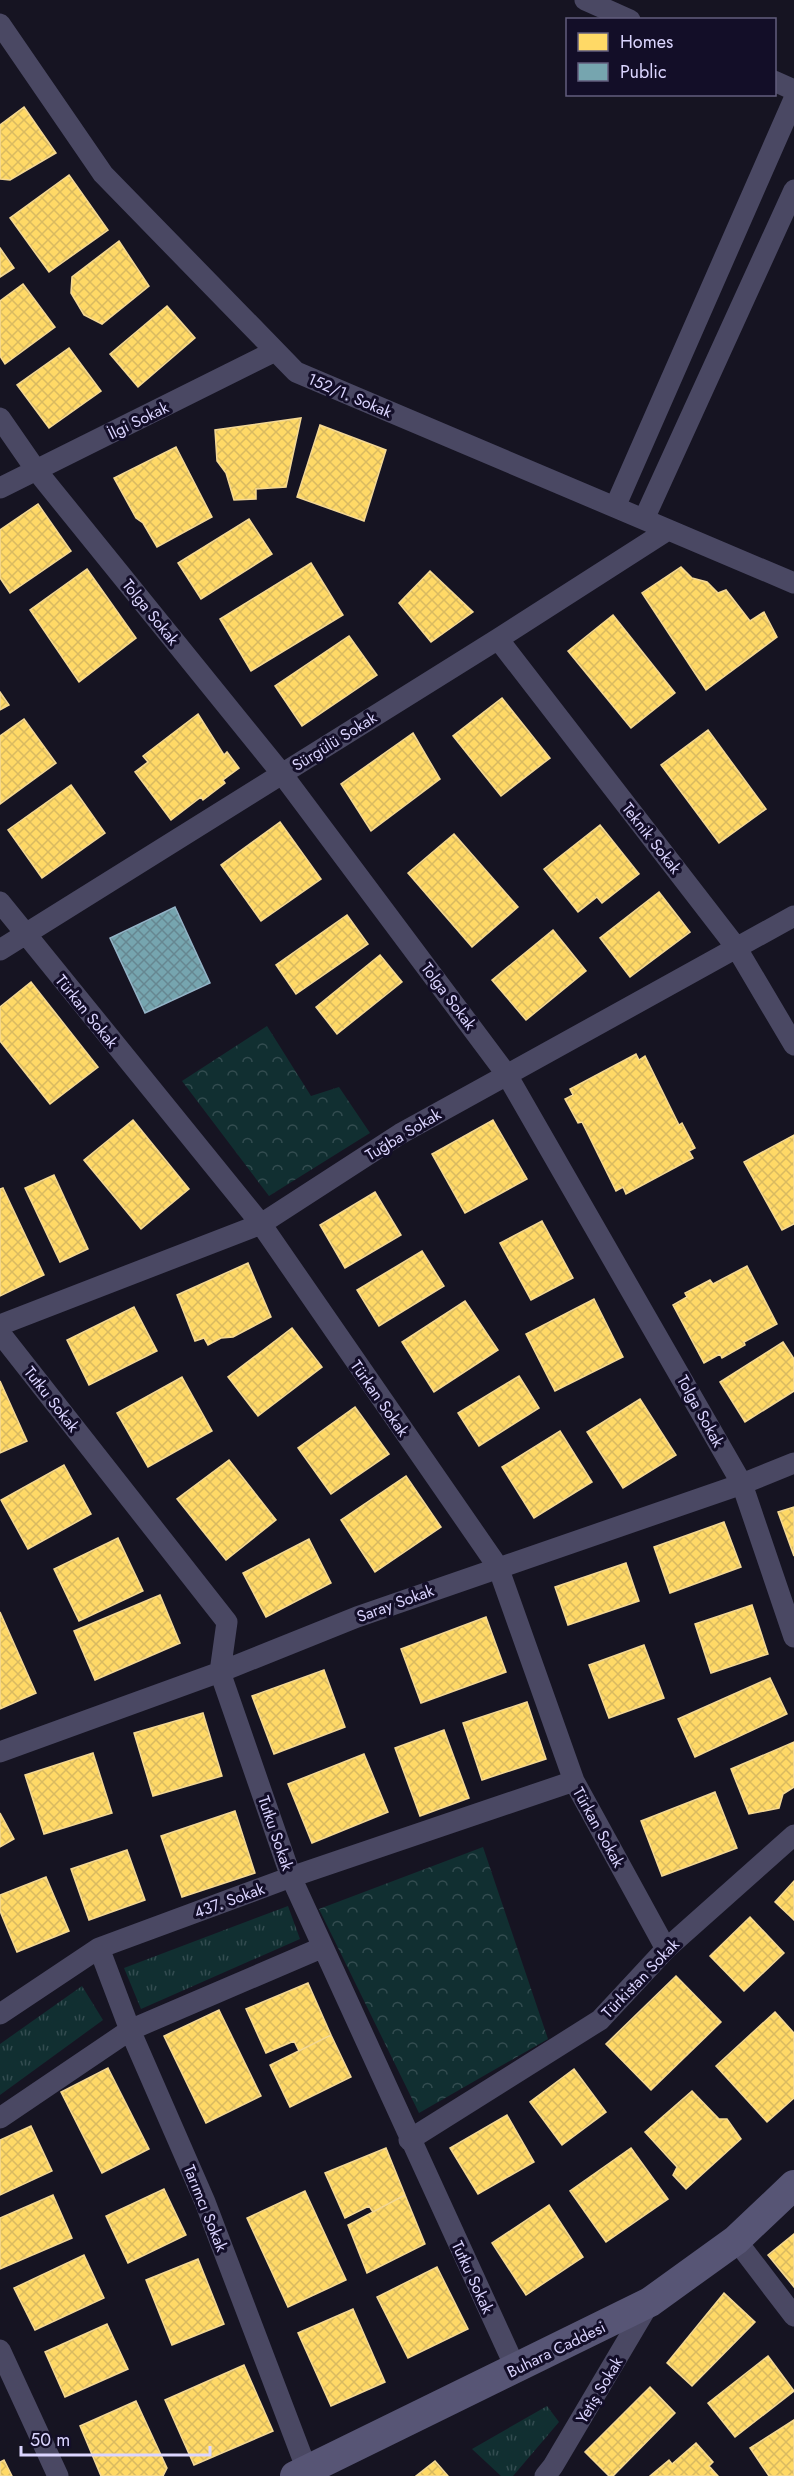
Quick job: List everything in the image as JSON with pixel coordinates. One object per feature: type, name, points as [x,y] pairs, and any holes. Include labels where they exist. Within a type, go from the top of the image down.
[{"type":"main road","name":"Buhara Caddesi","points":[[301,2473],[650,2302],[736,2240],[794,2185]]},
{"type":"street","points":[[585,0],[626,18]]},
{"type":"street","name":"152/1. Sokak","points":[[0,24],[103,174],[296,372],[794,583]]},
{"type":"street","points":[[776,82],[794,90]]},
{"type":"street","points":[[615,507],[794,99]]},
{"type":"street","points":[[644,519],[794,190]]},
{"type":"street","name":"İlgi Sokak","points":[[0,488],[275,351]]},
{"type":"street","name":"Tolga Sokak","points":[[0,418],[36,470],[282,774],[507,1075],[742,1484],[794,1637]]},
{"type":"street","name":"Sürgülü Sokak","points":[[0,951],[668,530]]},
{"type":"street","name":"Teknik Sokak","points":[[498,639],[736,947],[794,1045]]},
{"type":"street","name":"Türkan Sokak","points":[[0,902],[24,935],[261,1224],[498,1567],[574,1781],[666,1949]]},
{"type":"street","name":"Tuğba Sokak","points":[[0,1325],[261,1224],[400,1134],[794,915]]},
{"type":"street","name":"Tutku Sokak","points":[[0,1333],[227,1622],[220,1672],[291,1877],[321,1948],[516,2369]]},
{"type":"street","name":"Saray Sokak","points":[[0,1752],[220,1672],[357,1617],[742,1484],[794,1463]]},
{"type":"street","name":"437. Sokak","points":[[0,2013],[99,1948],[291,1877],[574,1781]]},
{"type":"street","name":"Türkistan Sokak","points":[[410,2140],[600,2020],[666,1949],[794,1835]]},
{"type":"street","name":"Tarımcı Sokak","points":[[99,1948],[130,2030],[205,2202],[301,2473]]},
{"type":"street","points":[[0,2118],[130,2030],[321,1948]]},
{"type":"street","points":[[736,2240],[794,2316]]},
{"type":"street","name":"Yetiş Sokak","points":[[553,2473],[650,2302]]},
{"type":"street","points":[[0,2350],[58,2476]]},
{"type":"green space","points":[[267,1026],[311,1096],[339,1087],[370,1133],[269,1196],[182,1081]]},
{"type":"green space","points":[[483,1847],[548,2039],[419,2113],[319,1909]]},
{"type":"green space","points":[[288,1906],[300,1939],[141,2009],[124,1968]]},
{"type":"green space","points":[[82,1986],[103,2020],[0,2095],[0,2044]]},
{"type":"green space","points":[[547,2406],[559,2422],[513,2476],[501,2476],[472,2449]]},
{"type":"building: Homes","points":[[24,107],[56,153],[10,180],[0,179],[0,125]]},
{"type":"building: Homes","points":[[69,175],[108,230],[49,272],[10,218]]},
{"type":"building: Homes","points":[[119,241],[149,286],[102,324],[84,315],[71,293],[72,277]]},
{"type":"building: Homes","points":[[0,248],[14,268],[0,277]]},
{"type":"building: Homes","points":[[23,284],[55,327],[5,364],[0,356],[0,301]]},
{"type":"building: Homes","points":[[167,306],[195,338],[138,387],[110,354]]},
{"type":"building: Homes","points":[[69,348],[101,391],[49,428],[17,385]]},
{"type":"building: Homes","points":[[301,418],[286,487],[256,489],[256,499],[234,500],[226,473],[217,461],[215,430]]},
{"type":"building: Homes","points":[[320,425],[386,450],[364,521],[297,497]]},
{"type":"building: Homes","points":[[176,447],[212,517],[157,547],[143,523],[136,518],[114,478]]},
{"type":"building: Homes","points":[[38,504],[71,551],[10,593],[0,578],[0,530]]},
{"type":"building: Homes","points":[[249,519],[272,554],[201,599],[178,563]]},
{"type":"building: Homes","points":[[311,563],[343,615],[251,671],[220,619]]},
{"type":"building: Homes","points":[[681,567],[692,578],[707,582],[718,593],[726,590],[750,621],[764,612],[777,637],[706,690],[642,593]]},
{"type":"building: Homes","points":[[87,569],[136,638],[79,682],[30,610]]},
{"type":"building: Homes","points":[[430,571],[473,612],[431,642],[399,603]]},
{"type":"building: Homes","points":[[613,615],[675,693],[631,728],[568,651]]},
{"type":"building: Homes","points":[[349,636],[377,675],[302,726],[275,686]]},
{"type":"building: Homes","points":[[0,692],[9,705],[0,710]]},
{"type":"building: Homes","points":[[502,698],[550,758],[501,796],[453,736]]},
{"type":"building: Homes","points":[[198,714],[224,755],[227,752],[239,768],[223,780],[225,783],[203,800],[201,797],[171,820],[135,772],[148,762],[143,756]]},
{"type":"building: Homes","points":[[24,719],[56,763],[0,804],[0,736]]},
{"type":"building: Homes","points":[[708,730],[766,809],[719,843],[661,765]]},
{"type":"building: Homes","points":[[413,733],[440,779],[371,831],[341,784]]},
{"type":"building: Homes","points":[[71,785],[105,833],[42,878],[8,830]]},
{"type":"building: Homes","points":[[280,822],[321,879],[261,921],[221,865]]},
{"type":"building: Homes","points":[[600,825],[639,874],[602,903],[597,897],[578,912],[544,869]]},
{"type":"building: Homes","points":[[454,834],[518,907],[472,947],[408,873]]},
{"type":"building: Homes","points":[[659,892],[690,932],[630,977],[600,938]]},
{"type":"building: Homes","points":[[347,915],[368,944],[296,994],[276,965]]},
{"type":"building: Homes","points":[[553,930],[586,971],[526,1020],[492,980]]},
{"type":"building: Homes","points":[[380,955],[402,982],[337,1034],[316,1007]]},
{"type":"building: Homes","points":[[31,982],[98,1067],[50,1104],[0,1041],[0,1007]]},
{"type":"building: Homes","points":[[636,1054],[639,1060],[645,1056],[679,1125],[682,1123],[695,1148],[689,1151],[693,1158],[626,1194],[623,1187],[616,1191],[582,1122],[578,1123],[565,1099],[573,1095],[570,1089]]},
{"type":"building: Homes","points":[[133,1120],[189,1189],[141,1229],[84,1160]]},
{"type":"building: Homes","points":[[493,1120],[527,1179],[465,1213],[432,1154]]},
{"type":"building: Homes","points":[[794,1135],[794,1224],[782,1230],[744,1162]]},
{"type":"building: Homes","points":[[54,1175],[88,1249],[60,1262],[25,1188]]},
{"type":"building: Homes","points":[[3,1188],[44,1275],[0,1296],[0,1189]]},
{"type":"building: Homes","points":[[375,1192],[401,1235],[345,1268],[320,1225]]},
{"type":"building: Homes","points":[[542,1221],[573,1278],[531,1300],[500,1243]]},
{"type":"building: Homes","points":[[422,1251],[444,1286],[379,1326],[357,1290]]},
{"type":"building: Homes","points":[[248,1263],[271,1317],[233,1337],[221,1338],[208,1345],[204,1338],[195,1341],[177,1295]]},
{"type":"building: Homes","points":[[747,1266],[777,1324],[744,1342],[745,1345],[722,1358],[720,1354],[704,1363],[673,1305],[687,1297],[685,1293],[710,1280],[713,1284]]},
{"type":"building: Homes","points":[[594,1299],[623,1357],[555,1391],[526,1334]]},
{"type":"building: Homes","points":[[465,1301],[498,1350],[434,1392],[402,1342]]},
{"type":"building: Homes","points":[[134,1307],[157,1351],[89,1385],[67,1340]]},
{"type":"building: Homes","points":[[292,1328],[322,1367],[258,1416],[228,1377]]},
{"type":"building: Homes","points":[[783,1342],[794,1359],[794,1391],[745,1422],[720,1382]]},
{"type":"building: Homes","points":[[519,1376],[539,1408],[479,1446],[458,1413]]},
{"type":"building: Homes","points":[[182,1377],[212,1431],[148,1467],[117,1413]]},
{"type":"building: Homes","points":[[0,1381],[27,1441],[0,1453]]},
{"type":"building: Homes","points":[[640,1399],[676,1455],[623,1488],[587,1432]]},
{"type":"building: Homes","points":[[355,1407],[389,1454],[331,1494],[298,1448]]},
{"type":"building: Homes","points":[[560,1431],[592,1482],[534,1518],[502,1467]]},
{"type":"building: Homes","points":[[229,1460],[276,1520],[226,1560],[177,1499]]},
{"type":"building: Homes","points":[[64,1465],[91,1514],[28,1549],[1,1500]]},
{"type":"building: Homes","points":[[406,1476],[441,1527],[375,1572],[341,1520]]},
{"type":"building: Homes","points":[[794,1507],[794,1556],[778,1512]]},
{"type":"building: Homes","points":[[724,1522],[741,1567],[670,1593],[654,1547]]},
{"type":"building: Homes","points":[[118,1538],[143,1591],[79,1621],[54,1569]]},
{"type":"building: Homes","points":[[309,1539],[331,1583],[266,1617],[243,1573]]},
{"type":"building: Homes","points":[[626,1563],[639,1601],[568,1625],[555,1587]]},
{"type":"building: Homes","points":[[160,1595],[180,1643],[95,1680],[74,1631]]},
{"type":"building: Homes","points":[[752,1605],[768,1654],[711,1673],[695,1624]]},
{"type":"building: Homes","points":[[0,1612],[36,1693],[0,1709]]},
{"type":"building: Homes","points":[[486,1617],[506,1672],[421,1703],[401,1649]]},
{"type":"building: Homes","points":[[644,1645],[664,1698],[609,1718],[589,1665]]},
{"type":"building: Homes","points":[[324,1670],[345,1727],[274,1754],[252,1696]]},
{"type":"building: Homes","points":[[770,1678],[787,1714],[695,1757],[678,1719]]},
{"type":"building: Homes","points":[[527,1702],[546,1759],[482,1780],[463,1723]]},
{"type":"building: Homes","points":[[203,1713],[222,1776],[153,1796],[134,1733]]},
{"type":"building: Homes","points":[[444,1730],[469,1798],[420,1816],[395,1748]]},
{"type":"building: Homes","points":[[794,1742],[794,1787],[783,1794],[779,1808],[749,1814],[731,1769]]},
{"type":"building: Homes","points":[[93,1753],[112,1813],[44,1834],[25,1775]]},
{"type":"building: Homes","points":[[364,1754],[388,1812],[312,1843],[288,1784]]},
{"type":"building: Homes","points":[[715,1792],[737,1848],[662,1876],[641,1821]]},
{"type":"building: Homes","points":[[235,1811],[255,1873],[182,1897],[161,1836]]},
{"type":"building: Homes","points":[[0,1813],[14,1839],[0,1847]]},
{"type":"building: Homes","points":[[127,1850],[145,1900],[89,1920],[71,1869]]},
{"type":"building: Homes","points":[[46,1877],[69,1931],[17,1952],[0,1911],[0,1895]]},
{"type":"building: Homes","points":[[794,1881],[794,1920],[775,1902]]},
{"type":"building: Homes","points":[[750,1917],[784,1953],[744,1991],[710,1956]]},
{"type":"building: Homes","points":[[676,1976],[721,2022],[651,2090],[606,2044]]},
{"type":"building: Homes","points":[[308,1983],[331,2035],[299,2051],[294,2041],[266,2053],[246,2009]]},
{"type":"building: Homes","points":[[219,2010],[261,2096],[206,2123],[164,2036]]},
{"type":"building: Homes","points":[[775,2012],[794,2033],[794,2098],[767,2122],[716,2066]]},
{"type":"building: Homes","points":[[331,2035],[351,2077],[290,2107],[270,2065]]},
{"type":"building: Homes","points":[[108,2068],[149,2149],[102,2173],[61,2092]]},
{"type":"building: Homes","points":[[574,2069],[606,2112],[562,2145],[530,2102]]},
{"type":"building: Homes","points":[[692,2091],[719,2119],[727,2119],[741,2139],[686,2189],[673,2175],[677,2167],[645,2132]]},
{"type":"building: Homes","points":[[507,2115],[534,2162],[478,2194],[450,2148]]},
{"type":"building: Homes","points":[[31,2126],[52,2171],[0,2195],[0,2140]]},
{"type":"building: Homes","points":[[386,2148],[405,2195],[373,2212],[369,2206],[345,2218],[325,2173]]},
{"type":"building: Homes","points":[[631,2148],[668,2199],[606,2242],[570,2191]]},
{"type":"building: Homes","points":[[164,2189],[186,2235],[128,2263],[106,2216]]},
{"type":"building: Homes","points":[[305,2191],[346,2280],[288,2307],[247,2218]]},
{"type":"building: Homes","points":[[53,2195],[72,2238],[0,2269],[0,2218]]},
{"type":"building: Homes","points":[[405,2195],[425,2244],[367,2273],[348,2225]]},
{"type":"building: Homes","points":[[549,2205],[583,2257],[526,2295],[492,2243]]},
{"type":"building: Homes","points":[[794,2234],[794,2287],[768,2255]]},
{"type":"building: Homes","points":[[84,2255],[104,2298],[35,2330],[14,2288]]},
{"type":"building: Homes","points":[[198,2259],[224,2324],[172,2345],[146,2280]]},
{"type":"building: Homes","points":[[437,2267],[468,2329],[408,2358],[377,2297]]},
{"type":"building: Homes","points":[[724,2293],[755,2322],[692,2386],[667,2363]]},
{"type":"building: Homes","points":[[353,2309],[385,2382],[331,2406],[298,2333]]},
{"type":"building: Homes","points":[[107,2324],[128,2369],[65,2397],[45,2352]]},
{"type":"building: Homes","points":[[768,2356],[794,2391],[735,2437],[708,2403]]},
{"type":"building: Homes","points":[[244,2365],[273,2431],[194,2465],[165,2400]]},
{"type":"building: Homes","points":[[650,2387],[675,2413],[613,2476],[609,2476],[585,2452]]},
{"type":"building: Homes","points":[[136,2401],[167,2468],[163,2476],[101,2476],[80,2426]]},
{"type":"building: Homes","points":[[794,2420],[794,2476],[769,2476],[750,2448]]},
{"type":"building: Homes","points":[[696,2443],[713,2462],[709,2466],[718,2476],[650,2476],[669,2460],[672,2464]]},
{"type":"building: Homes","points":[[4,2460],[12,2476],[0,2476],[0,2462]]},
{"type":"building: Homes","points":[[435,2461],[448,2476],[416,2476]]},
{"type":"building: Public","points":[[175,907],[210,983],[145,1013],[110,938]]}]
